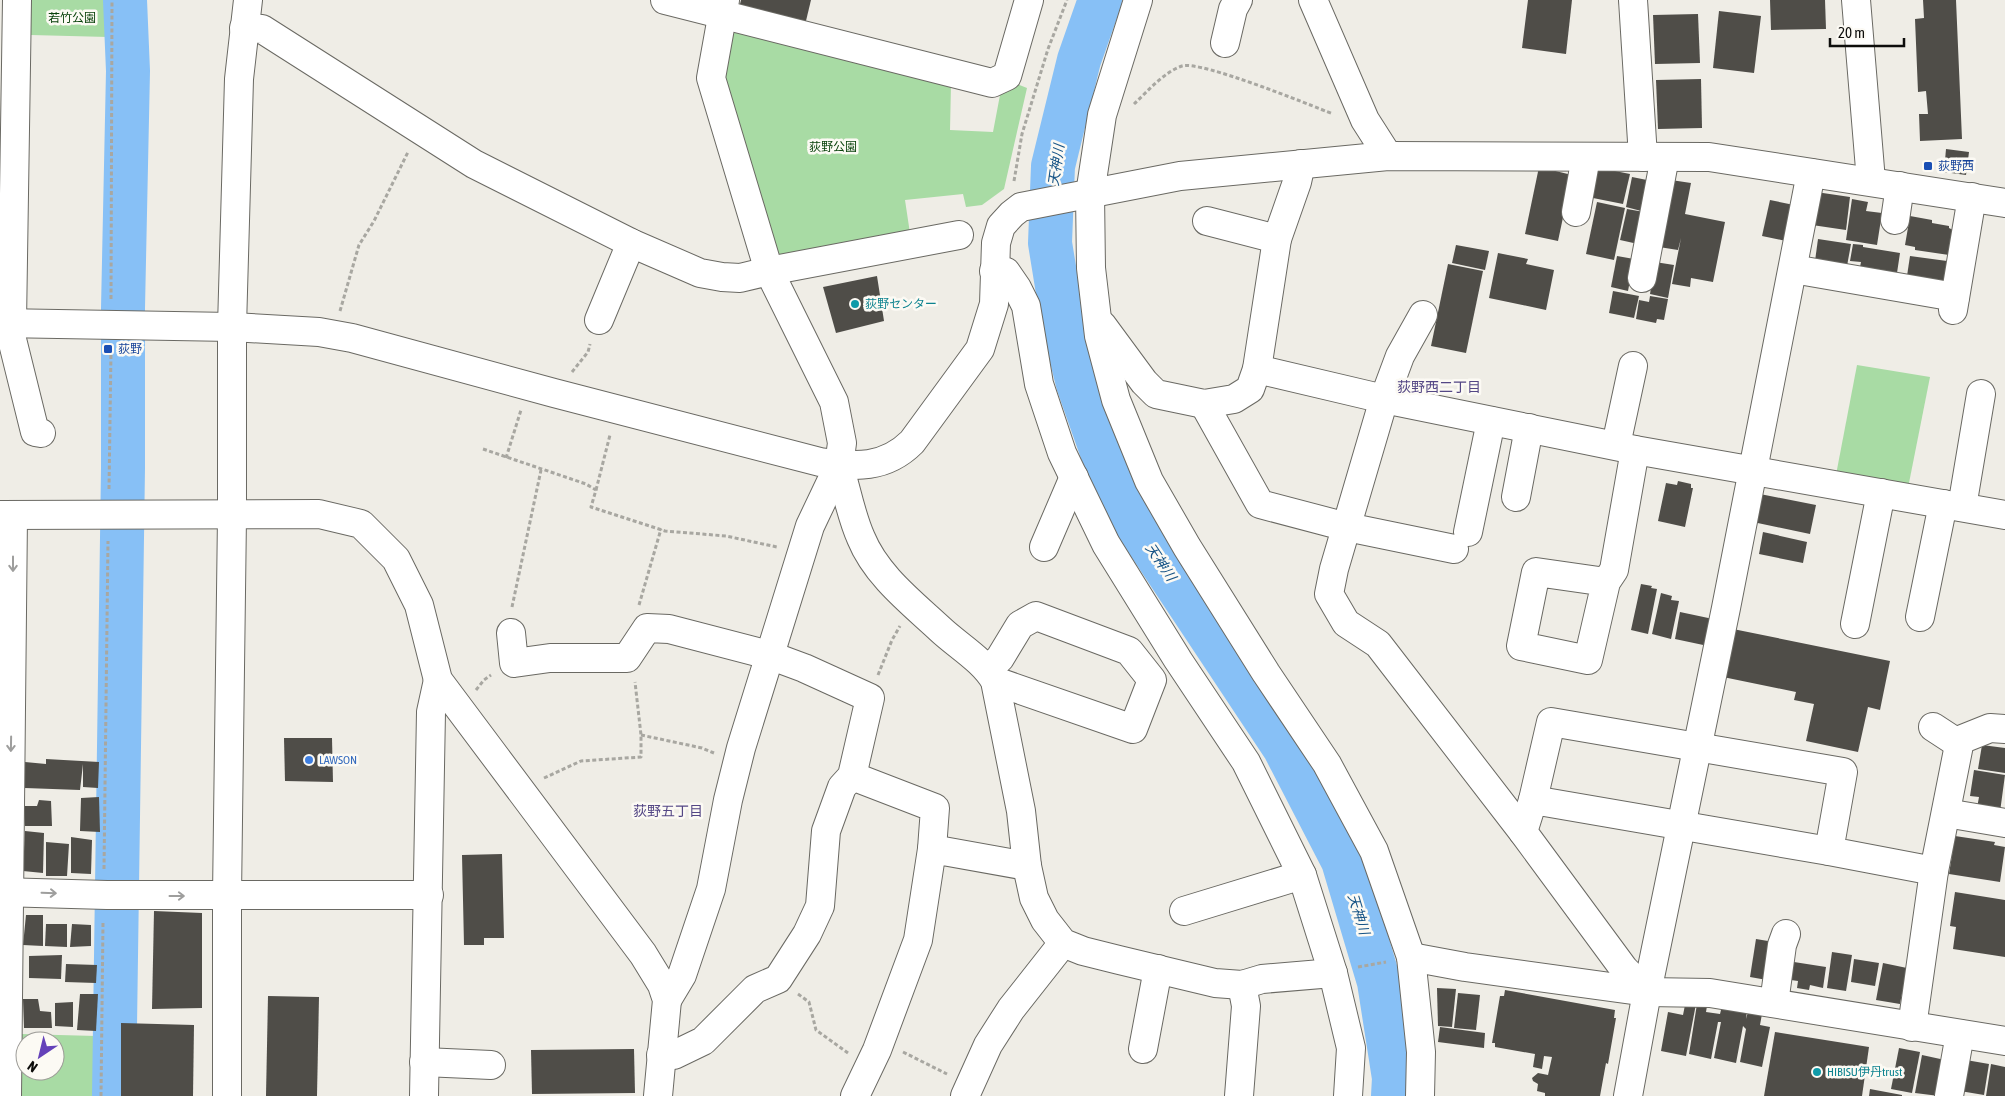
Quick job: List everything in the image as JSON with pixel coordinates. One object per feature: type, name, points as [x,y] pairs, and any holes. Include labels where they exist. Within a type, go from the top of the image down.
[{"type":"street","points":[[17,0],[7,155],[7,323],[34,433]]},
{"type":"street","points":[[227,1096],[232,327],[239,79],[248,0]]},
{"type":"street","points":[[665,0],[723,8],[992,83],[1007,76],[1029,0]]},
{"type":"street","points":[[1138,0],[1102,115],[1090,194],[1091,268],[1099,336],[1116,400],[1149,481],[1266,673],[1327,764],[1374,851],[1403,959],[1421,1052],[1420,1096]]},
{"type":"street","points":[[1313,0],[1369,127],[1388,156]]},
{"type":"street","points":[[1633,0],[1654,157],[1642,278]]},
{"type":"street","points":[[1856,0],[1870,181]]},
{"type":"street","points":[[1225,43],[1229,5]]},
{"type":"street","points":[[667,1000],[682,975],[712,889],[737,762],[806,538],[839,465],[842,443],[834,402],[769,271],[712,78],[723,8]]},
{"type":"street","points":[[244,28],[262,29],[474,164],[631,243],[700,273],[722,278],[740,278],[959,235]]},
{"type":"street","points":[[7,323],[232,327],[319,332],[820,462],[839,465],[865,465],[901,453],[912,442],[980,349],[994,304],[996,243],[1000,226],[1016,210],[1180,176],[1388,156],[1709,157],[2005,203]]},
{"type":"street","points":[[1576,212],[1586,157]]},
{"type":"street","points":[[1097,318],[1144,382],[1156,394],[1204,404],[1234,398],[1250,388],[1257,369],[1277,239],[1298,182],[1301,164]]},
{"type":"street","points":[[1628,1096],[1647,992],[1754,471],[1811,173]]},
{"type":"street","points":[[1895,220],[1900,186]]},
{"type":"street","points":[[1793,269],[1954,304],[1972,197]]},
{"type":"street","points":[[1208,221],[1277,239]]},
{"type":"street","points":[[599,320],[631,243]]},
{"type":"street","points":[[994,271],[1006,272],[1026,306],[1039,384],[1062,452],[1106,544],[1178,660],[1246,762],[1302,875],[1342,971],[1351,1048],[1348,1096]]},
{"type":"street","points":[[1423,315],[1400,356],[1384,399],[1329,594],[1346,624],[1378,644],[1524,832],[1624,970],[1647,992]]},
{"type":"street","points":[[1606,582],[1614,570],[1633,366]]},
{"type":"street","points":[[1257,369],[1384,399],[1626,448],[2005,515]]},
{"type":"street","points":[[1920,617],[1952,506],[1981,394]]},
{"type":"street","points":[[1204,404],[1260,504],[1347,527],[1461,541],[1491,421]]},
{"type":"street","points":[[1516,497],[1530,428]]},
{"type":"street","points":[[839,465],[861,538],[876,566],[951,640],[991,675],[1133,729],[1152,680],[1129,651],[1036,616],[1020,625],[991,675],[1021,811],[1027,866],[1034,898],[1045,920],[1063,943],[1083,951],[1158,969],[1215,982],[1242,985],[1262,979],[1342,971]]},
{"type":"street","points":[[1044,547],[1074,477]]},
{"type":"street","points":[[1855,624],[1881,493]]},
{"type":"street","points":[[6,1096],[4,892],[6,515],[232,516],[319,514],[361,524],[396,559],[419,605],[438,680],[643,954],[662,985],[667,1000],[658,1096]]},
{"type":"street","points":[[511,632],[514,663],[550,658],[627,658],[647,628],[670,629],[769,655],[804,668],[870,698],[852,776],[842,787],[826,831],[820,906],[807,934],[778,979],[755,989],[703,1041],[674,1055],[661,1055]]},
{"type":"street","points":[[424,1096],[431,712],[438,680]]},
{"type":"street","points":[[1524,832],[1551,722],[1843,772],[1828,851]]},
{"type":"street","points":[[1933,727],[1959,744]]},
{"type":"street","points":[[1912,1027],[1934,871],[1960,740],[1990,728],[2005,729]]},
{"type":"street","points":[[852,776],[935,808],[932,849],[918,940],[881,1041],[855,1096]]},
{"type":"street","points":[[1533,800],[1934,871]]},
{"type":"street","points":[[1946,813],[2005,823]]},
{"type":"street","points":[[932,849],[1027,866]]},
{"type":"street","points":[[1184,911],[1302,875]]},
{"type":"street","points":[[4,892],[227,896],[429,895]]},
{"type":"street","points":[[1774,1003],[1782,945],[1786,934]]},
{"type":"street","points":[[967,1091],[997,1031],[1063,943]]},
{"type":"street","points":[[1403,959],[1647,992],[1710,993],[2005,1041]]},
{"type":"street","points":[[1143,1049],[1158,969]]},
{"type":"street","points":[[1239,1096],[1246,1006],[1242,985]]},
{"type":"street","points":[[1949,1096],[1960,1034]]},
{"type":"street","points":[[424,1062],[491,1065]]},
{"type":"path","points":[[101,1096],[113,895],[108,515],[111,325],[112,0]]},
{"type":"path","points":[[1016,210],[1013,187],[1022,134],[1048,49],[1067,0]]},
{"type":"path","points":[[1132,105],[1161,78],[1183,65],[1208,68],[1369,127]]},
{"type":"path","points":[[336,335],[342,300],[359,245],[374,221],[419,129]]},
{"type":"path","points":[[506,458],[541,390],[588,352],[591,338],[599,320]]},
{"type":"path","points":[[616,410],[591,507],[665,531],[726,536],[766,546],[806,538]]},
{"type":"path","points":[[483,449],[586,484],[596,490]]},
{"type":"path","points":[[511,632],[512,602],[541,470]]},
{"type":"path","points":[[870,698],[892,640],[914,604]]},
{"type":"path","points":[[461,710],[484,680],[514,663]]},
{"type":"path","points":[[641,735],[702,748],[737,762]]},
{"type":"path","points":[[1342,971],[1403,959]]},
{"type":"path","points":[[778,979],[809,1002],[816,1030],[869,1067]]},
{"type":"path","points":[[881,1041],[967,1091]]},
{"type":"green space","name":"若竹公園","points":[[31,0],[112,0],[108,37],[31,35]]},
{"type":"green space","name":"荻野公園","points":[[736,29],[951,84],[950,130],[993,132],[1000,95],[1017,84],[1027,88],[1004,189],[982,205],[966,207],[963,194],[905,200],[911,240],[777,257],[719,79],[727,37]]},
{"type":"green space","points":[[1857,365],[1930,377],[1907,493],[1835,480]]},
{"type":"green space","points":[[65,1035],[96,1036],[95,1096],[21,1096],[21,1081],[65,1081]]},
{"type":"building","points":[[741,0],[811,0],[805,25],[739,8]]},
{"type":"building","points":[[1528,0],[1572,0],[1566,54],[1522,48]]},
{"type":"building","points":[[1770,0],[1825,0],[1826,29],[1771,30]]},
{"type":"building","points":[[1923,0],[1956,0],[1962,139],[1920,141],[1919,114],[1928,114],[1926,91],[1918,92],[1915,19],[1924,18]]},
{"type":"building","points":[[1719,11],[1761,16],[1754,73],[1713,68]]},
{"type":"building","points":[[1698,14],[1700,63],[1655,64],[1653,15]]},
{"type":"building","points":[[1701,79],[1702,128],[1658,129],[1656,80]]},
{"type":"building","points":[[1946,149],[1969,152],[1966,175],[1944,172]]},
{"type":"building","points":[[1539,167],[1572,175],[1558,241],[1525,234]]},
{"type":"building","points":[[1595,167],[1630,174],[1623,204],[1588,197]]},
{"type":"building","points":[[1632,177],[1652,181],[1645,212],[1626,207]]},
{"type":"building","points":[[1671,180],[1691,183],[1685,214],[1725,222],[1713,282],[1691,278],[1690,287],[1672,284],[1681,238],[1678,250],[1659,247]]},
{"type":"building","points":[[1816,192],[1850,197],[1846,230],[1812,225]]},
{"type":"building","points":[[1852,199],[1868,202],[1866,211],[1882,213],[1877,245],[1846,240]]},
{"type":"building","points":[[1770,200],[1794,205],[1786,241],[1762,236]]},
{"type":"building","points":[[1597,202],[1625,208],[1614,260],[1586,254]]},
{"type":"building","points":[[1627,209],[1644,212],[1638,244],[1620,240]]},
{"type":"building","points":[[1910,216],[1932,220],[1932,223],[1949,226],[1953,230],[1949,255],[1915,250],[1915,247],[1905,245]]},
{"type":"building","points":[[1818,239],[1851,244],[1847,266],[1815,261]]},
{"type":"building","points":[[1853,244],[1900,253],[1897,273],[1860,267],[1861,262],[1850,261]]},
{"type":"building","points":[[1456,245],[1489,251],[1485,270],[1452,263]]},
{"type":"building","points":[[1498,253],[1528,259],[1526,264],[1554,270],[1546,310],[1489,298]]},
{"type":"building","points":[[1617,256],[1634,259],[1628,291],[1611,287]]},
{"type":"building","points":[[1910,256],[1947,261],[1944,281],[1907,276]]},
{"type":"building","points":[[1655,262],[1674,265],[1668,298],[1650,294]]},
{"type":"building","points":[[1448,264],[1483,271],[1466,353],[1431,346]]},
{"type":"building","name":"荻野センター","points":[[877,276],[884,321],[836,333],[823,287]]},
{"type":"building","points":[[1613,291],[1639,296],[1634,318],[1609,313]]},
{"type":"building","points":[[1650,296],[1668,299],[1664,320],[1657,319],[1656,323],[1636,319],[1639,300],[1649,302]]},
{"type":"building","points":[[1678,481],[1691,484],[1691,488],[1693,488],[1685,527],[1658,521],[1666,483],[1677,485]]},
{"type":"building","points":[[1760,494],[1816,505],[1810,534],[1753,522]]},
{"type":"building","points":[[1763,532],[1807,542],[1803,563],[1759,554]]},
{"type":"building","points":[[1641,584],[1657,589],[1648,634],[1631,630]]},
{"type":"building","points":[[1661,593],[1672,596],[1671,600],[1679,601],[1671,639],[1652,634]]},
{"type":"building","points":[[1680,612],[1713,619],[1708,646],[1675,639]]},
{"type":"building","points":[[1733,629],[1890,661],[1880,710],[1868,707],[1858,752],[1806,741],[1814,704],[1794,700],[1796,692],[1723,677]]},
{"type":"building","name":"LAWSON","points":[[284,738],[332,738],[333,782],[285,781]]},
{"type":"building","points":[[1982,745],[2005,748],[2005,773],[1978,769]]},
{"type":"building","points":[[46,759],[99,762],[98,788],[83,787],[83,764],[80,790],[25,788],[25,762],[46,764]]},
{"type":"building","points":[[1974,770],[2005,775],[2000,812],[1977,808],[1979,797],[1970,796]]},
{"type":"building","points":[[99,797],[100,832],[80,831],[81,798]]},
{"type":"building","points":[[39,800],[51,801],[52,826],[25,826],[24,806],[37,806]]},
{"type":"building","points":[[25,831],[44,833],[43,873],[23,871]]},
{"type":"building","points":[[1955,836],[1995,842],[1994,845],[2005,847],[2000,882],[1949,874]]},
{"type":"building","points":[[71,837],[92,840],[91,874],[71,873]]},
{"type":"building","points":[[46,842],[69,844],[67,876],[46,876]]},
{"type":"building","points":[[502,854],[504,938],[484,938],[484,945],[464,945],[462,855]]},
{"type":"building","points":[[1955,892],[2005,900],[2005,957],[1953,949],[1956,927],[1950,926]]},
{"type":"building","points":[[154,911],[202,913],[202,1008],[152,1009]]},
{"type":"building","points":[[26,915],[43,915],[43,946],[23,945]]},
{"type":"building","points":[[46,924],[67,924],[67,947],[45,946]]},
{"type":"building","points":[[72,924],[91,925],[91,946],[70,947]]},
{"type":"building","points":[[1756,939],[1774,942],[1767,980],[1750,977]]},
{"type":"building","points":[[1832,952],[1852,955],[1846,991],[1827,988]]},
{"type":"building","points":[[62,955],[61,979],[29,978],[29,956]]},
{"type":"building","points":[[1854,959],[1879,963],[1875,986],[1851,982]]},
{"type":"building","points":[[1794,962],[1826,967],[1823,988],[1810,985],[1809,990],[1797,988],[1798,981],[1791,980]]},
{"type":"building","points":[[1883,963],[1907,968],[1900,1004],[1876,1000]]},
{"type":"building","points":[[66,964],[97,965],[96,983],[65,982]]},
{"type":"building","points":[[1437,988],[1456,989],[1452,1027],[1438,1026]]},
{"type":"building","points":[[1505,990],[1615,1010],[1614,1018],[1616,1018],[1608,1064],[1606,1063],[1600,1096],[1545,1096],[1545,1093],[1537,1091],[1538,1084],[1532,1078],[1538,1073],[1548,1075],[1552,1057],[1544,1056],[1542,1069],[1533,1067],[1535,1054],[1495,1047],[1495,1043],[1492,1043],[1500,996],[1504,996]]},
{"type":"building","points":[[1458,993],[1480,995],[1476,1030],[1454,1028]]},
{"type":"building","points":[[80,994],[98,994],[96,1031],[77,1030]]},
{"type":"building","points":[[268,996],[319,997],[317,1096],[266,1096]]},
{"type":"building","points":[[23,999],[38,999],[40,1011],[51,1012],[52,1028],[24,1028]]},
{"type":"building","points":[[73,1002],[73,1027],[55,1026],[55,1003]]},
{"type":"building","points":[[1696,1004],[1686,1056],[1661,1051],[1668,1012],[1683,1015],[1685,1005]]},
{"type":"building","points":[[1697,1004],[1707,1006],[1706,1012],[1720,1014],[1722,1006],[1747,1011],[1746,1019],[1748,1012],[1762,1014],[1760,1025],[1770,1027],[1762,1067],[1740,1062],[1746,1029],[1743,1026],[1736,1063],[1714,1058],[1721,1022],[1718,1022],[1711,1059],[1689,1054]]},
{"type":"building","points":[[121,1023],[194,1025],[193,1096],[121,1096]]},
{"type":"building","points":[[1440,1027],[1485,1033],[1484,1048],[1438,1042]]},
{"type":"building","name":"HIBISU伊丹trust","points":[[1775,1032],[1869,1047],[1862,1096],[1764,1096]]},
{"type":"building","points":[[1899,1048],[1920,1052],[1912,1093],[1891,1089]]},
{"type":"building","points":[[634,1049],[635,1093],[532,1094],[531,1050]]},
{"type":"building","points":[[1922,1055],[1945,1060],[1939,1096],[1915,1093]]},
{"type":"building","points":[[1966,1060],[1989,1064],[1984,1095],[1960,1091]]},
{"type":"building","points":[[1991,1064],[2005,1067],[2005,1096],[1986,1096]]},
{"type":"building","points":[[1870,1089],[1902,1095],[1902,1096],[1869,1096]]},
{"type":"waterway","points":[[114,1096],[123,468],[123,308],[128,71],[125,0]]},
{"type":"waterway","name":"天神川","points":[[1100,0],[1079,60],[1053,166],[1050,243],[1063,323],[1078,384],[1102,452],[1130,515],[1284,747],[1343,861],[1379,982],[1394,1078],[1393,1096]]},
{"type":"place","name":"荻野西","points":[[1928,166]]},
{"type":"place","name":"荻野センター","points":[[855,304]]},
{"type":"place","name":"荻野","points":[[108,349]]},
{"type":"place","name":"LAWSON","points":[[309,760]]},
{"type":"place","name":"HIBISU伊丹trust","points":[[1817,1072]]},
{"type":"district","name":"荻野西二丁目","points":[[1439,387]]},
{"type":"district","name":"荻野五丁目","points":[[668,811]]}]
